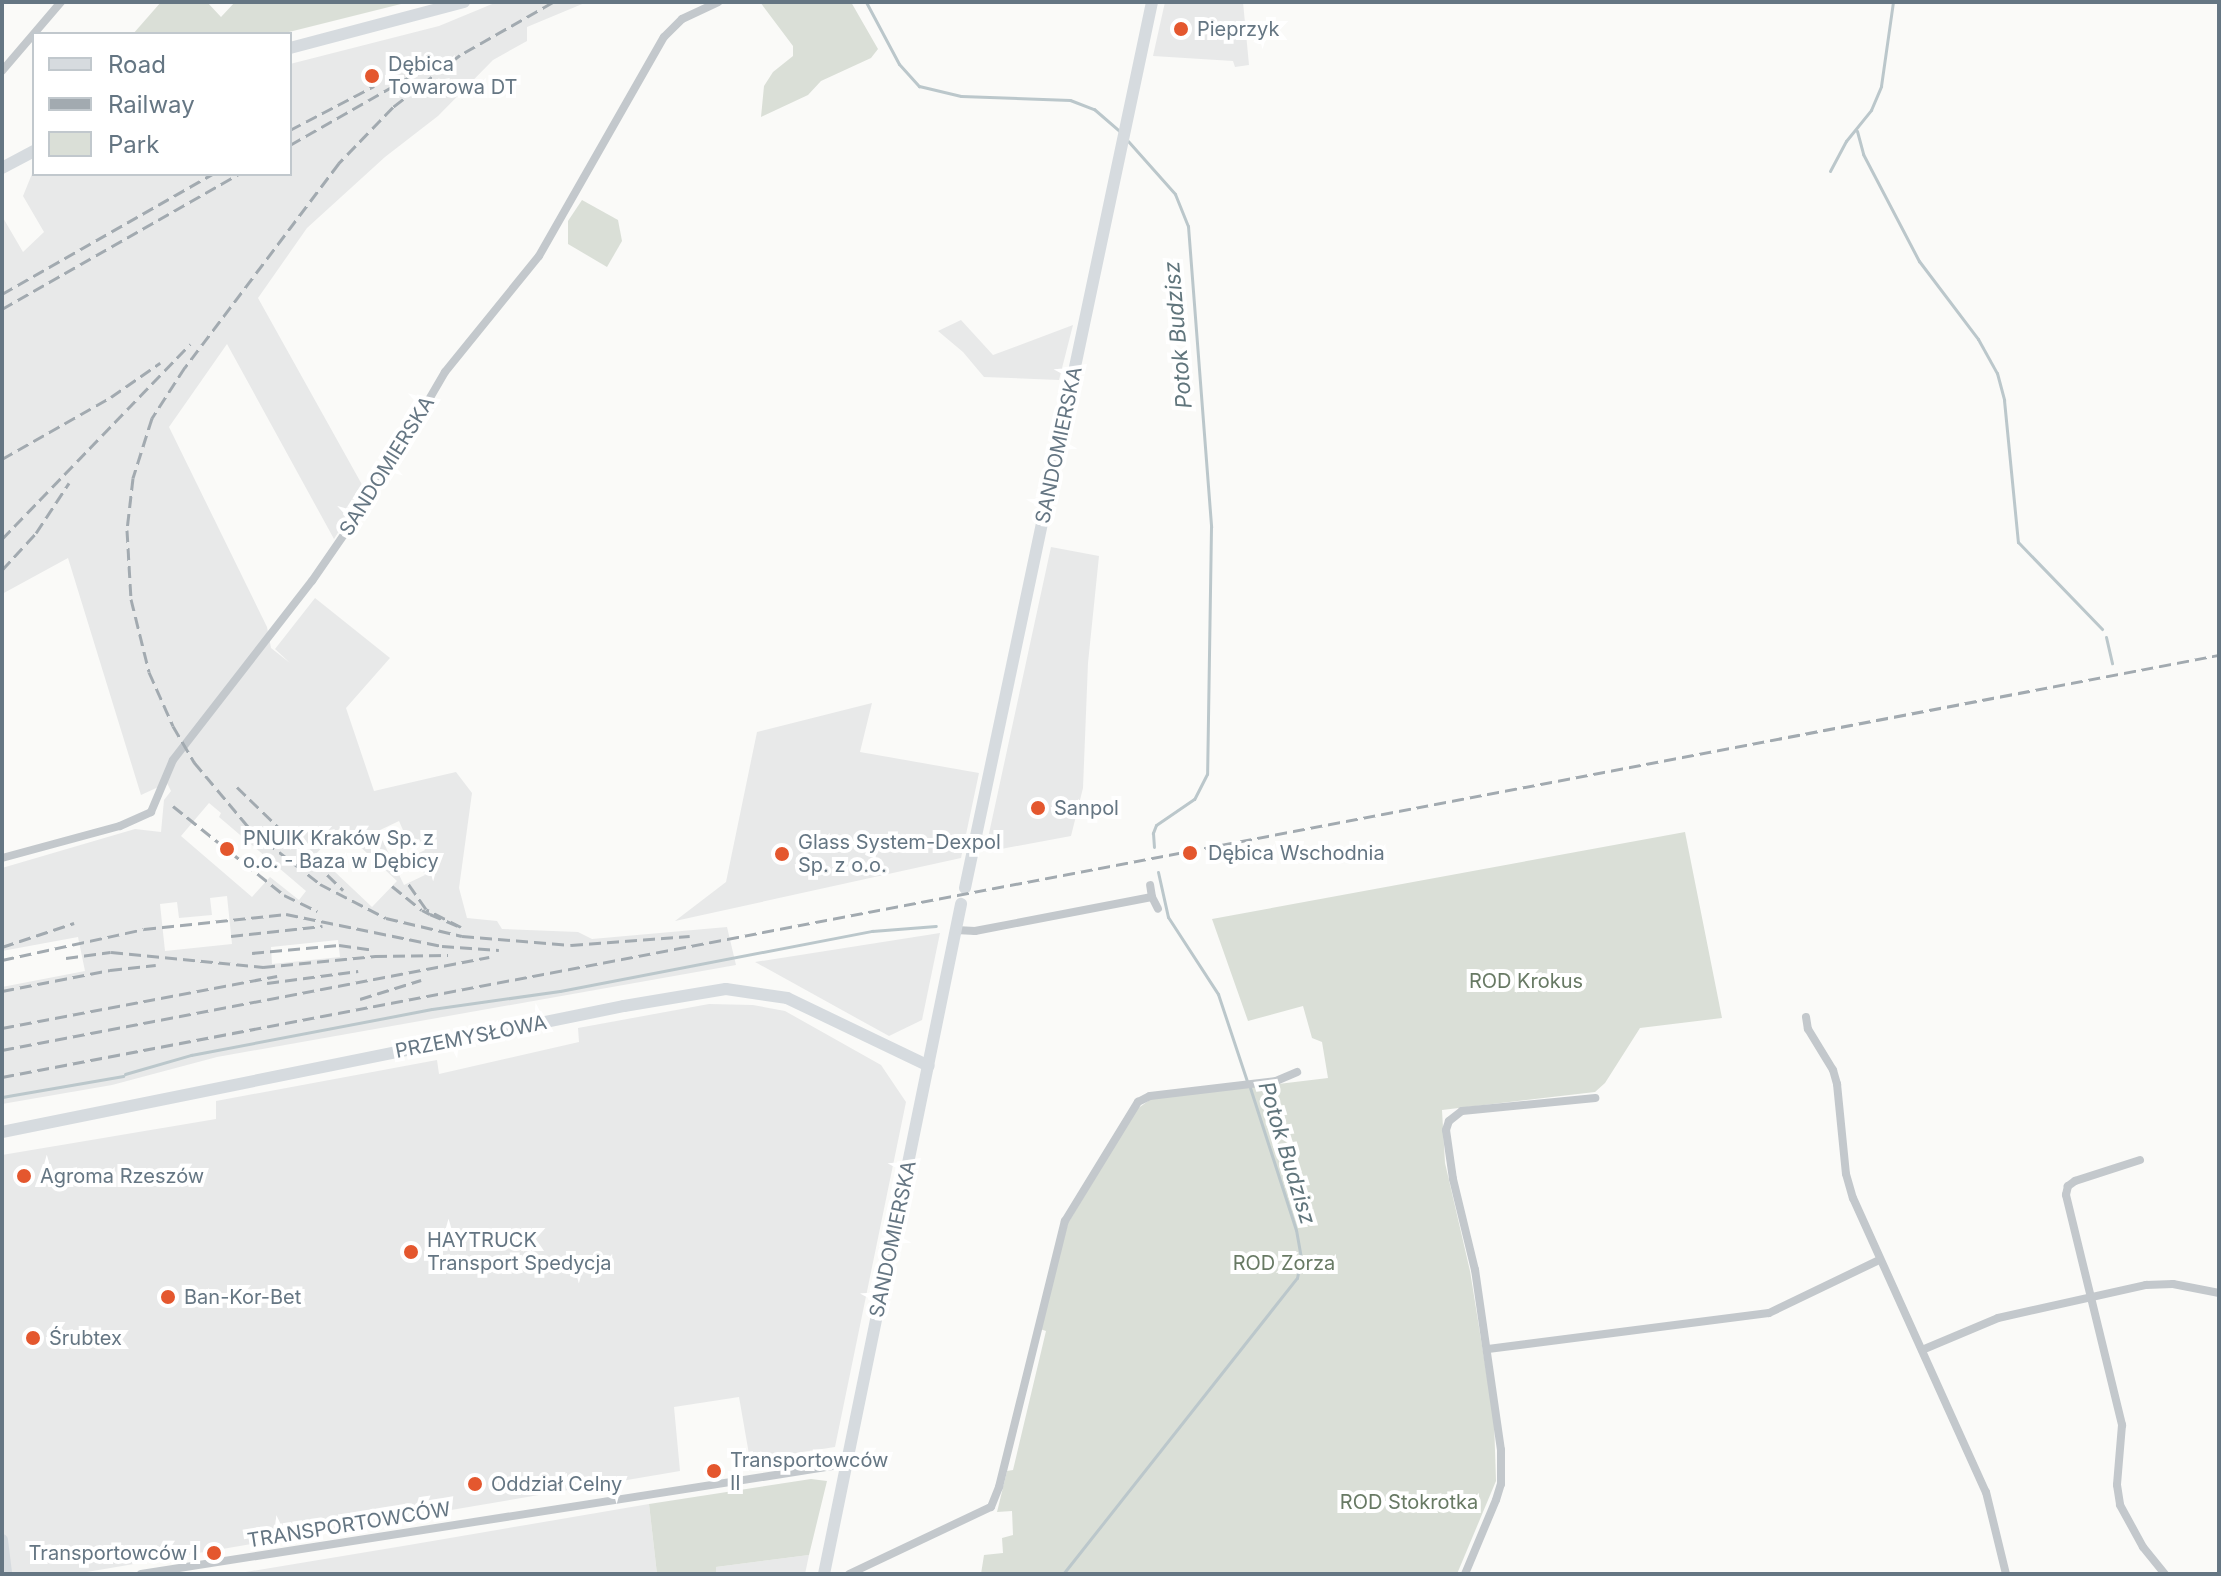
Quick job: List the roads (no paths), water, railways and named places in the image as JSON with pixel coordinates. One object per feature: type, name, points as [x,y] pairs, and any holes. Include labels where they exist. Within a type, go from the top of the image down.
[{"type":"street","points":[[35,32],[61,2]]},
{"type":"street","points":[[292,47],[464,2]]},
{"type":"street","name":"SANDOMIERSKA","points":[[2,858],[120,826],[151,812],[173,760],[312,581],[385,475],[445,372],[539,256],[664,37],[682,19],[718,2]]},
{"type":"street","name":"SANDOMIERSKA","points":[[965,888],[1152,2]]},
{"type":"street","points":[[2,71],[32,36]]},
{"type":"street","points":[[2,168],[32,152]]},
{"type":"street","points":[[1150,885],[1158,909]]},
{"type":"street","points":[[956,930],[975,931],[1152,897]]},
{"type":"street","name":"SANDOMIERSKA","points":[[824,1574],[961,904]]},
{"type":"street","name":"PRZEMYSŁOWA","points":[[2,1132],[624,1006],[726,989],[787,998],[929,1066]]},
{"type":"street","points":[[1806,1017],[1808,1029],[1833,1070],[1846,1174],[1879,1260],[1986,1492],[2006,1574]]},
{"type":"street","points":[[849,1574],[991,1507],[999,1487],[1065,1221],[1135,1106],[1150,1096],[1241,1087],[1297,1072]]},
{"type":"street","points":[[1465,1574],[1501,1484],[1501,1450],[1475,1270],[1453,1179],[1447,1140],[1449,1121],[1462,1111],[1595,1098]]},
{"type":"street","points":[[2140,1160],[2068,1186],[2066,1195],[2122,1425],[2117,1485],[2120,1505],[2143,1547],[2165,1574]]},
{"type":"street","points":[[1488,1349],[1769,1313],[1879,1260]]},
{"type":"street","points":[[1922,1350],[1998,1318],[2160,1284],[2219,1293]]},
{"type":"street","name":"TRANSPORTOWCÓW","points":[[141,1574],[794,1469],[846,1464]]},
{"type":"street","points":[[2,1540],[6,1574]]},
{"type":"waterway","name":"Potok Budzisz","points":[[866,2],[899,64],[919,86],[961,96],[1070,100],[1094,109],[1120,132]]},
{"type":"waterway","points":[[1830,171],[1846,141],[1871,110],[1881,86],[1893,2]]},
{"type":"waterway","points":[[1857,131],[1863,154],[1919,261],[1978,339],[1997,373],[2004,400],[2018,542],[2102,629]]},
{"type":"waterway","name":"Potok Budzisz","points":[[1128,141],[1175,194],[1188,226],[1211,527],[1207,774],[1194,799],[1156,825],[1154,847]]},
{"type":"waterway","points":[[2106,637],[2112,663]]},
{"type":"waterway","name":"Potok Budzisz","points":[[1158,872],[1168,917],[1218,994],[1247,1081]]},
{"type":"waterway","points":[[125,1074],[191,1055],[432,1009],[560,991],[872,931],[936,926]]},
{"type":"waterway","points":[[2,1097],[123,1076]]},
{"type":"waterway","name":"Potok Budzisz","points":[[1063,1574],[1297,1278],[1301,1258],[1296,1230],[1250,1088]]},
{"type":"railway","points":[[553,2],[460,55],[393,107],[339,163],[185,367],[152,418],[133,478],[127,530],[131,599],[149,672],[173,726],[194,762],[251,830],[320,884],[386,918],[462,936],[571,945],[690,936]]},
{"type":"railway","points":[[292,144],[432,64]]},
{"type":"railway","points":[[292,129],[374,86]]},
{"type":"railway","points":[[2,294],[208,176]]},
{"type":"railway","points":[[2,309],[235,176]]},
{"type":"railway","points":[[2,539],[190,344]]},
{"type":"railway","points":[[2,459],[111,397],[160,363]]},
{"type":"railway","points":[[2,570],[36,533],[69,483]]},
{"type":"railway","points":[[2,1077],[2219,655]]},
{"type":"railway","points":[[237,787],[343,890]]},
{"type":"railway","points":[[173,806],[284,895],[317,911]]},
{"type":"railway","points":[[392,886],[422,910],[461,927],[426,909],[408,883]]},
{"type":"railway","points":[[2,960],[144,929],[286,914],[442,946],[499,950]]},
{"type":"railway","points":[[2,947],[74,923]]},
{"type":"railway","points":[[231,936],[322,926]]},
{"type":"railway","points":[[252,953],[339,945],[373,950]]},
{"type":"railway","points":[[66,958],[111,952],[263,967],[375,956],[448,955]]},
{"type":"railway","points":[[2,1050],[489,957]]},
{"type":"railway","points":[[2,991],[110,970],[156,965]]},
{"type":"railway","points":[[267,983],[358,971]]},
{"type":"railway","points":[[2,1028],[277,976]]},
{"type":"railway","points":[[360,999],[421,980]]},
{"type":"place","name":"Pieprzyk","points":[[1181,29]]},
{"type":"place","name":"Dębica Towarowa DT","points":[[372,76]]},
{"type":"place","name":"Sanpol","points":[[1038,808]]},
{"type":"place","name":"PNUIK Kraków Sp. z o.o. - Baza w Dębicy","points":[[227,849]]},
{"type":"place","name":"Dębica Wschodnia","points":[[1190,853]]},
{"type":"place","name":"Glass System-Dexpol Sp. z o.o.","points":[[782,854]]},
{"type":"place","name":"Agroma Rzeszów","points":[[24,1176]]},
{"type":"place","name":"HAYTRUCK Transport Spedycja","points":[[411,1252]]},
{"type":"place","name":"Ban-Kor-Bet","points":[[168,1297]]},
{"type":"place","name":"Śrubtex","points":[[33,1338]]},
{"type":"place","name":"Transportowców II","points":[[714,1471]]},
{"type":"place","name":"Oddział Celny","points":[[475,1484]]},
{"type":"place","name":"Transportowców I","points":[[214,1553]]},
{"type":"park label","name":"ROD Krokus","points":[[1526,981]]},
{"type":"park label","name":"ROD Zorza","points":[[1284,1263]]},
{"type":"park label","name":"ROD Stokrotka","points":[[1409,1502]]}]
